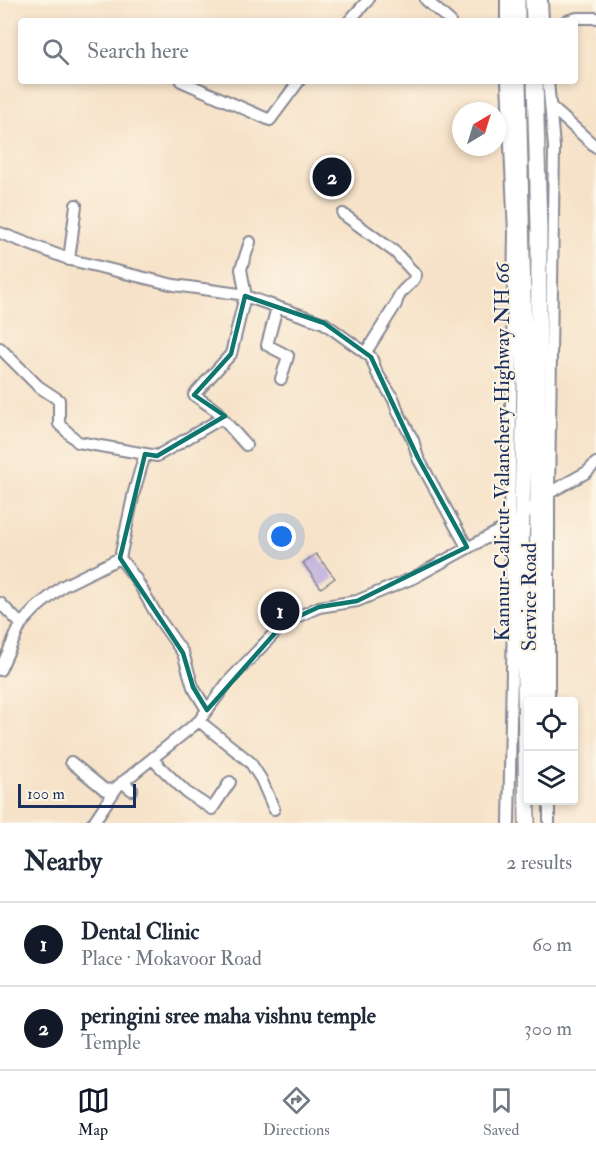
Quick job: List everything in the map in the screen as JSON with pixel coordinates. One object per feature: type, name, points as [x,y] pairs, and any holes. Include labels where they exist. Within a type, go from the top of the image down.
[{"type":"highway","points":[[517,0],[517,18]]},
{"type":"highway","points":[[533,0],[534,18]]},
{"type":"highway","name":"Kannur-Calicut-Valanchery Highway NH 66","points":[[515,84],[525,385],[515,521],[521,552],[527,823]]},
{"type":"highway","points":[[535,84],[543,497],[537,697]]},
{"type":"highway","points":[[536,805],[536,823]]},
{"type":"street","points":[[352,18],[368,0]]},
{"type":"street","points":[[426,0],[447,18]]},
{"type":"street","points":[[506,0],[506,18]]},
{"type":"street","points":[[542,0],[543,18]]},
{"type":"street","points":[[578,18],[596,18]]},
{"type":"street","points":[[188,84],[270,120],[297,84]]},
{"type":"street","name":"Service Road","points":[[548,84],[554,147],[543,497],[549,697]]},
{"type":"street","points":[[550,106],[596,147]]},
{"type":"street","points":[[69,260],[76,205]]},
{"type":"street","points":[[343,214],[395,252],[416,274],[415,279],[398,296],[396,304],[366,352]]},
{"type":"street","points":[[0,234],[69,260],[174,285],[245,296],[324,323],[371,357],[377,373],[394,400],[413,440],[418,458],[467,547]]},
{"type":"street","points":[[246,445],[232,432],[218,411],[194,395],[231,354],[245,296],[241,269],[250,242]]},
{"type":"street","points":[[277,307],[267,345],[288,356],[281,379]]},
{"type":"street","points":[[0,348],[38,386],[59,400],[59,424],[78,442],[157,456],[222,418]]},
{"type":"street","points":[[146,453],[134,492],[120,558],[183,653],[193,687],[207,710]]},
{"type":"street","points":[[93,823],[119,786],[199,720],[228,682],[284,623],[320,607],[357,601],[413,578],[515,521],[543,497],[587,472],[596,463]]},
{"type":"street","points":[[509,823],[515,521]]},
{"type":"street","points":[[0,670],[21,624],[36,608],[63,586],[120,558]]},
{"type":"street","points":[[0,603],[21,624]]},
{"type":"street","points":[[199,720],[250,762],[261,779],[274,809]]},
{"type":"street","points":[[152,759],[186,792],[212,809],[230,782]]},
{"type":"street","points":[[71,762],[105,790],[119,786],[132,790]]},
{"type":"street","points":[[549,805],[549,823]]},
{"type":"highlighted area","points":[[245,296],[324,323],[371,357],[418,458],[467,547],[357,601],[319,607],[284,623],[207,710],[193,687],[183,653],[120,558],[145,454],[157,456],[225,416],[194,395],[231,354]]},
{"type":"building","points":[[326,159],[346,175],[334,189],[315,174]]},
{"type":"building","points":[[316,554],[335,578],[321,588],[303,563]]},
{"type":"building","points":[[283,597],[293,607],[275,622],[268,615]]},
{"type":"place","name":"peringini sree maha vishnu temple","points":[[332,177]]},
{"type":"place","name":"Dental Clinic","points":[[280,611]]}]
